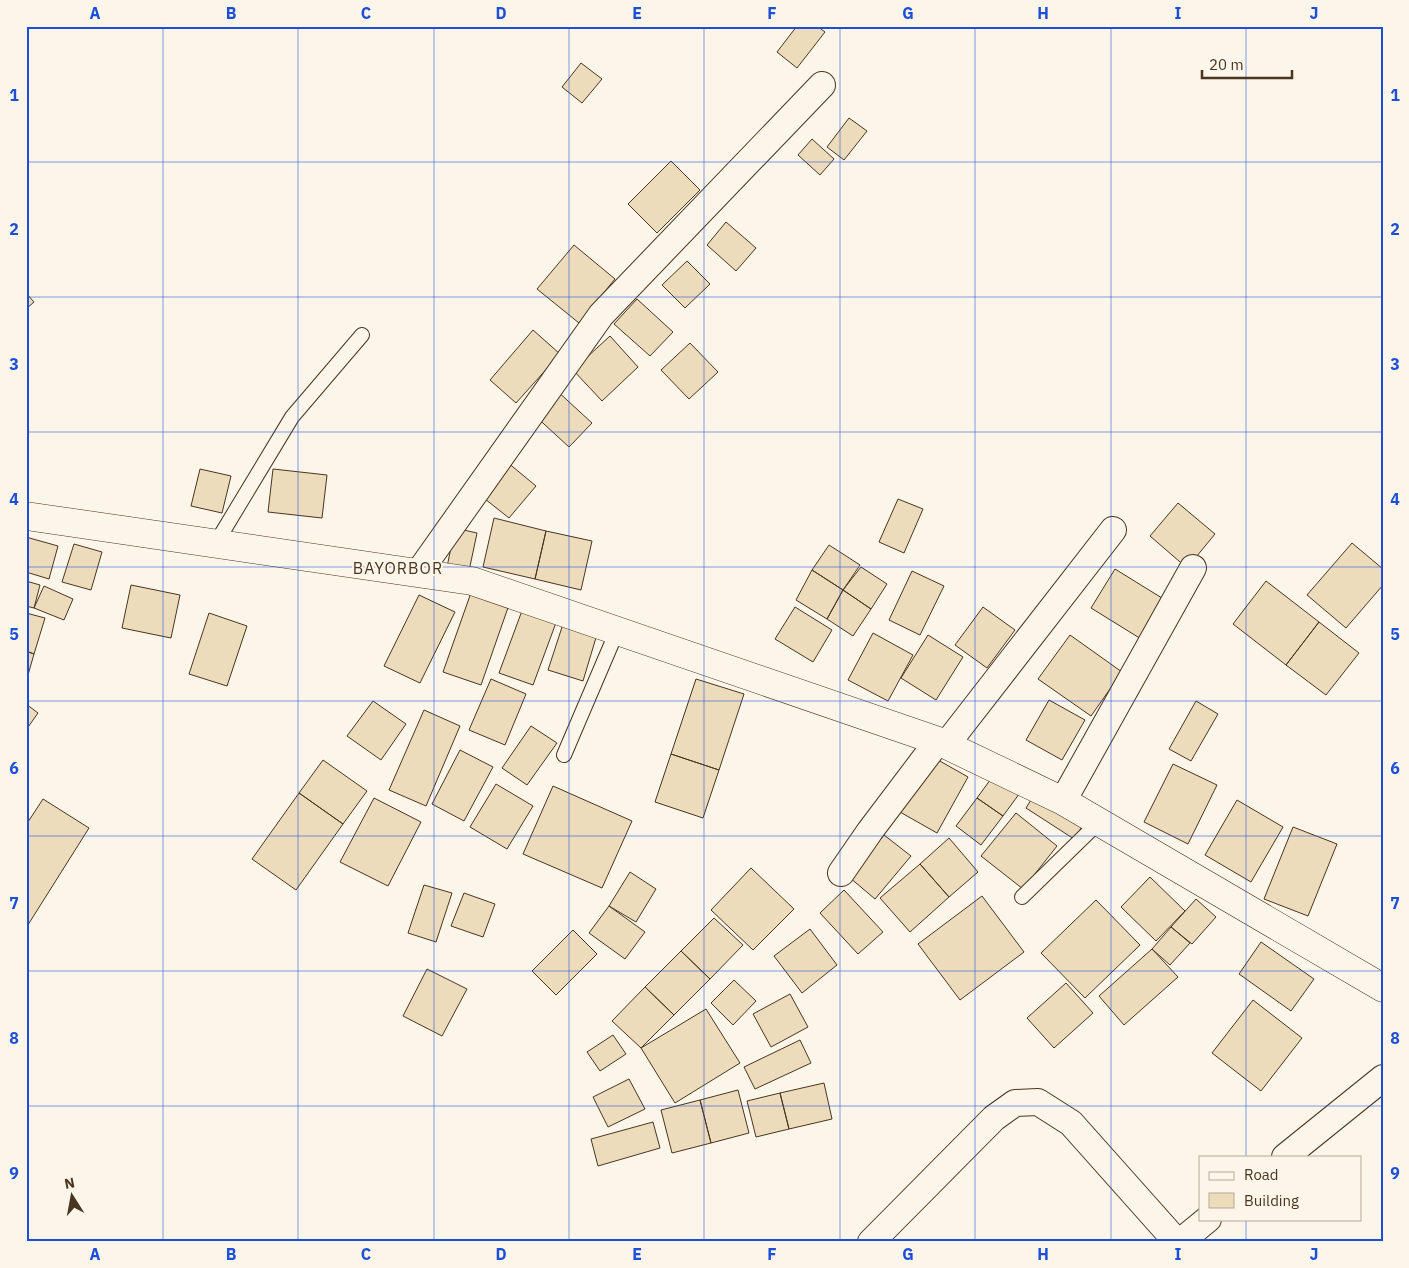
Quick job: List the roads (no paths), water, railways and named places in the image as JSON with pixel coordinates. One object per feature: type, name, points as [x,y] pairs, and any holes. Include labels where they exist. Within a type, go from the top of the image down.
[{"type":"street","points":[[418,572],[601,315],[822,85]]},
{"type":"street","points":[[26,516],[472,581],[942,743],[1063,801],[1383,988]]},
{"type":"street","points":[[841,873],[870,831],[1114,530]]},
{"type":"street","points":[[1063,801],[1193,568]]},
{"type":"street","points":[[1286,1156],[1383,1078]]},
{"type":"street","points":[[871,1242],[994,1118],[1015,1103],[1038,1102],[1071,1123],[1178,1242],[1207,1220]]},
{"type":"lane","points":[[216,543],[292,417],[362,335]]},
{"type":"lane","points":[[564,755],[617,631]]},
{"type":"lane","points":[[1022,897],[1099,822]]},
{"type":"district","name":"BAYORBOR","points":[[398,568]]}]
